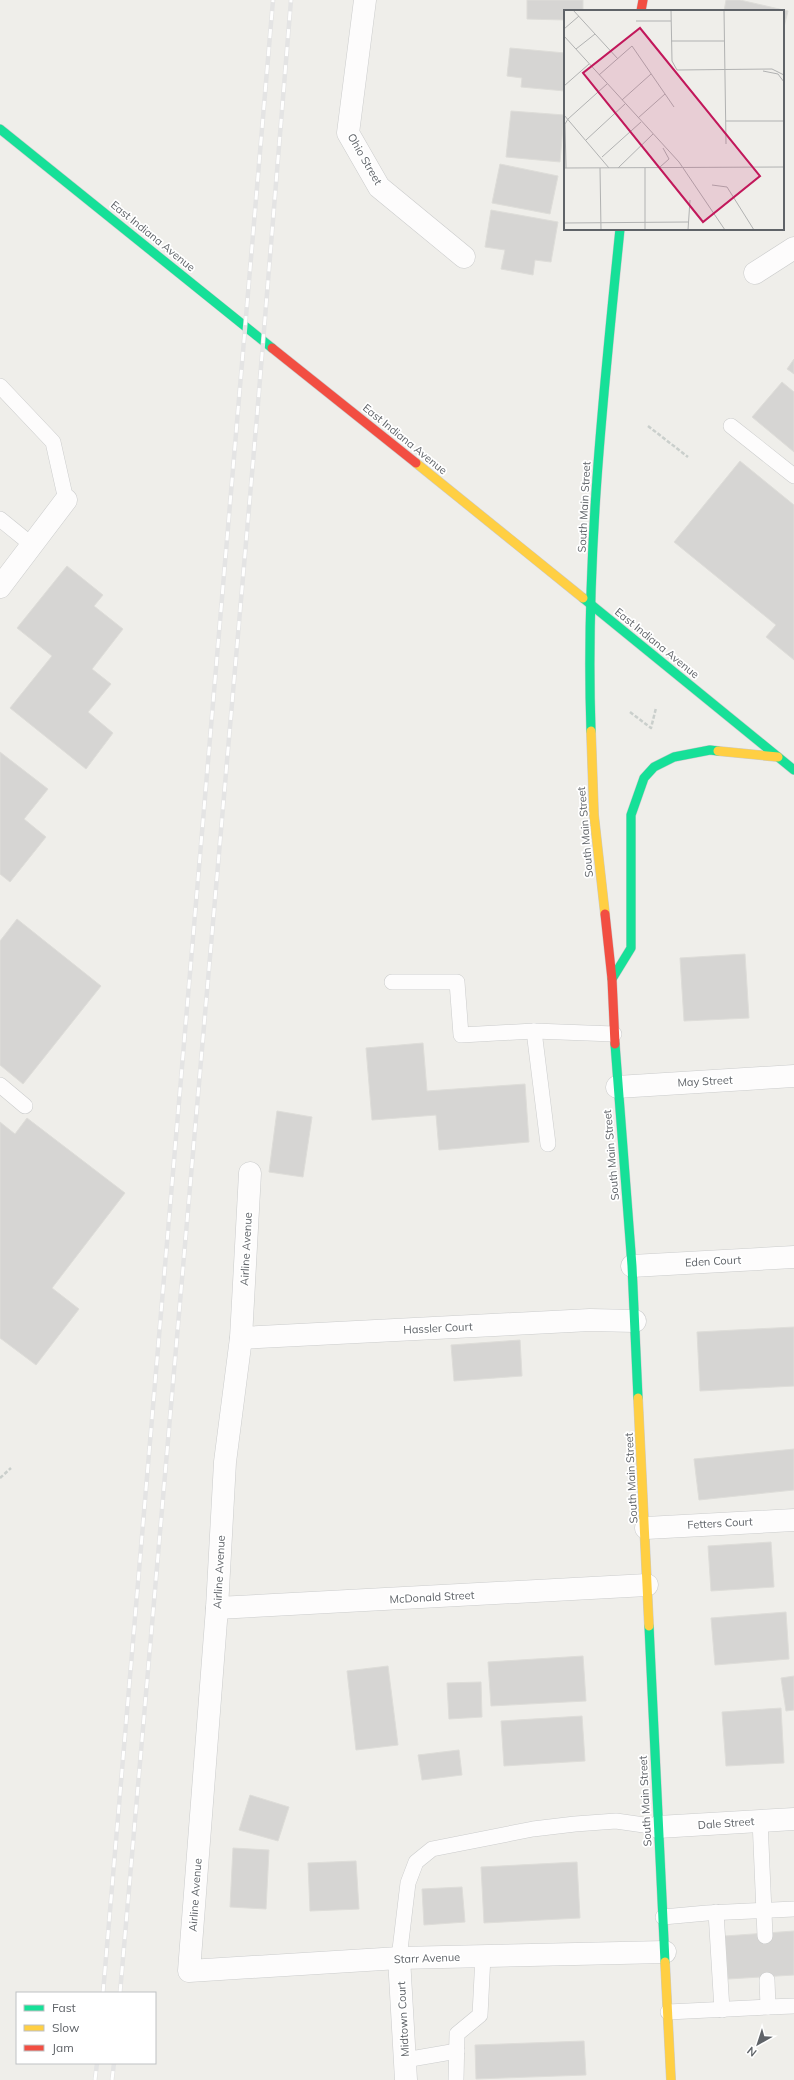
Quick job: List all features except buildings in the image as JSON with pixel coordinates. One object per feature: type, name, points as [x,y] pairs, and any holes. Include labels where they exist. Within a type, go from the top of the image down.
[{"type":"main road","points":[[641,10],[642,0]]},
{"type":"main road","name":"East Indiana Avenue","points":[[0,130],[794,770]]},
{"type":"main road","name":"South Main Street","points":[[620,230],[601,413],[594,514],[589,675],[594,815],[612,980],[617,1087],[632,1266],[646,1528],[647,1586],[671,2080]]},
{"type":"main road","points":[[612,980],[631,948],[631,815],[644,778],[654,767],[674,757],[710,750],[778,757]]},
{"type":"street","name":"Ohio Street","points":[[365,0],[348,133],[379,187],[464,257]]},
{"type":"street","points":[[755,273],[794,248]]},
{"type":"street","points":[[0,587],[66,500]]},
{"type":"street","name":"May Street","points":[[617,1087],[794,1076]]},
{"type":"street","name":"Airline Avenue","points":[[190,1971],[217,1608],[225,1462],[241,1338],[250,1173]]},
{"type":"street","name":"Eden Court","points":[[632,1266],[794,1257]]},
{"type":"street","name":"Hassler Court","points":[[241,1338],[590,1320],[635,1321]]},
{"type":"street","name":"Fetters Court","points":[[646,1528],[794,1520]]},
{"type":"street","name":"McDonald Street","points":[[217,1608],[647,1586]]},
{"type":"street","name":"Dale Street","points":[[658,1827],[794,1819]]},
{"type":"street","name":"Starr Avenue","points":[[190,1971],[399,1958],[665,1952]]},
{"type":"street","name":"Midtown Court","points":[[399,1958],[406,2070]]},
{"type":"lane","points":[[0,386],[53,442],[66,500]]},
{"type":"lane","points":[[731,426],[794,476]]},
{"type":"lane","points":[[0,519],[32,545]]},
{"type":"lane","points":[[392,982],[457,982],[461,1035],[534,1031],[614,1034]]},
{"type":"lane","points":[[534,1031],[548,1144]]},
{"type":"lane","points":[[0,1085],[26,1106]]},
{"type":"lane","points":[[760,1820],[765,1936]]},
{"type":"lane","points":[[399,1958],[408,1883],[416,1862],[432,1849],[533,1829],[574,1824],[616,1821],[658,1827]]},
{"type":"lane","points":[[663,1917],[716,1912],[794,1909]]},
{"type":"lane","points":[[716,1912],[722,2010]]},
{"type":"lane","points":[[456,2080],[457,2034],[480,2015],[483,1956]]},
{"type":"lane","points":[[767,1980],[768,2007]]},
{"type":"lane","points":[[668,2012],[794,2006]]},
{"type":"lane","points":[[406,2070],[457,2051]]},
{"type":"path","points":[[648,426],[688,457]]},
{"type":"path","points":[[630,712],[651,728],[656,708]]},
{"type":"path","points":[[0,1478],[11,1468]]},
{"type":"railway","points":[[103,1992],[273,0]]},
{"type":"railway","points":[[120,1992],[257,416],[291,0]]},
{"type":"railway","points":[[95,2080],[97,2064]]},
{"type":"railway","points":[[112,2080],[114,2064]]},
{"type":"traffic: fast","points":[[0,129],[272,348]]},
{"type":"traffic: fast","points":[[591,731],[590,668],[593,542],[607,354],[620,230]]},
{"type":"traffic: fast","points":[[583,598],[794,770]]},
{"type":"traffic: fast","points":[[612,979],[631,948],[631,815],[644,778],[654,767],[674,757],[710,750],[718,751]]},
{"type":"traffic: fast","points":[[615,1044],[632,1266],[638,1398]]},
{"type":"traffic: fast","points":[[649,1626],[665,1962]]},
{"type":"traffic: slow","points":[[416,463],[583,598]]},
{"type":"traffic: slow","points":[[591,731],[594,815],[605,914]]},
{"type":"traffic: slow","points":[[718,751],[778,757]]},
{"type":"traffic: slow","points":[[638,1398],[649,1626]]},
{"type":"traffic: slow","points":[[665,1962],[671,2080]]},
{"type":"traffic: jam","points":[[641,10],[643,0]]},
{"type":"traffic: jam","points":[[272,348],[416,463]]},
{"type":"traffic: jam","points":[[605,914],[612,979],[615,1044]]}]
